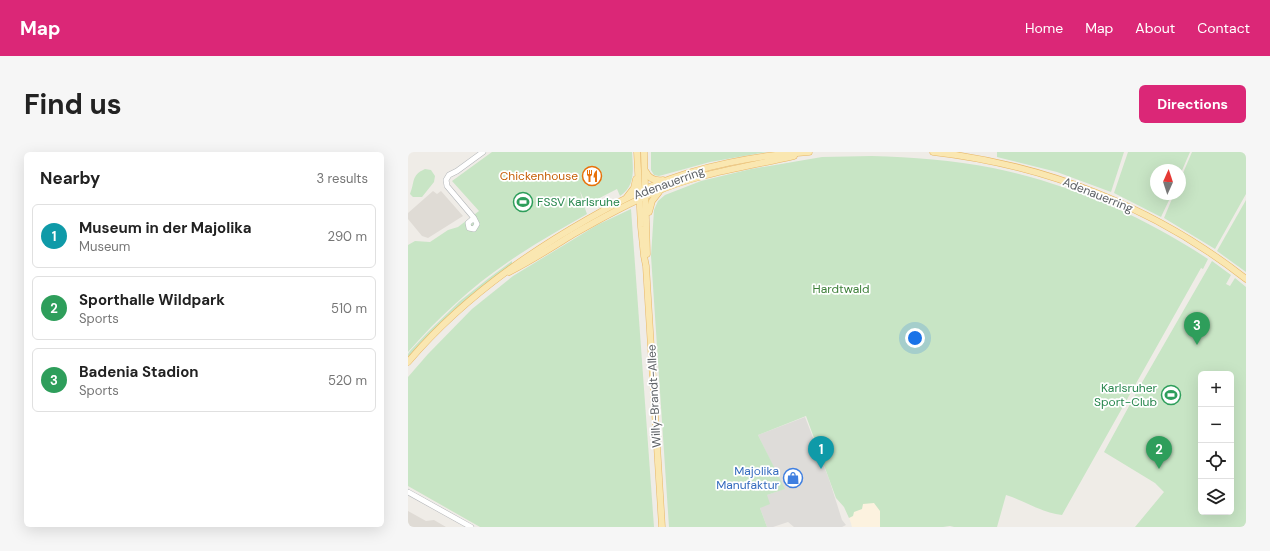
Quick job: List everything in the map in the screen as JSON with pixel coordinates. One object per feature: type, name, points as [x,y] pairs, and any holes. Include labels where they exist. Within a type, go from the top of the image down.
[{"type":"main road","name":"Willy-Brandt-Allee","points":[[637,152],[644,256],[646,266],[662,527]]},
{"type":"main road","name":"Willy-Brandt-Allee","points":[[644,152],[646,189],[646,266]]},
{"type":"main road","name":"Adenauerring","points":[[408,362],[450,317],[515,264],[558,236],[639,192],[669,180],[715,166],[786,153],[809,152]]},
{"type":"main road","name":"Adenauerring","points":[[502,275],[532,260],[593,223],[660,190],[681,182],[722,171],[809,152]]},
{"type":"main road","name":"Adenauerring","points":[[933,152],[977,158],[1019,167],[1064,181],[1110,198],[1179,233],[1246,279]]},
{"type":"main road","points":[[645,171],[649,177],[654,180],[669,180]]},
{"type":"main road","points":[[624,200],[634,187],[638,172]]},
{"type":"main road","points":[[646,219],[652,201],[660,190]]},
{"type":"street","points":[[474,218],[447,186],[446,180],[449,175],[483,152]]},
{"type":"street","points":[[408,492],[471,527]]},
{"type":"shaded area","points":[[433,191],[437,194],[441,191],[463,216],[428,238],[422,236],[408,219],[408,213]]},
{"type":"shaded area","points":[[805,417],[829,479],[842,520],[846,525],[842,527],[794,527],[788,522],[773,527],[767,527],[760,508],[767,495],[784,489],[758,435]]},
{"type":"shaded area","points":[[879,497],[884,527],[852,527],[846,507]]},
{"type":"shaded area","points":[[408,511],[426,521],[434,520],[446,527],[408,527]]},
{"type":"green space","points":[[492,152],[632,152],[633,164],[631,182],[629,187],[620,196],[617,189],[586,205],[580,191],[587,214],[508,262],[468,292],[431,327],[408,352],[408,245],[415,241],[430,242],[448,230],[458,227],[479,211],[452,181]]},
{"type":"green space","points":[[651,152],[767,152],[710,162],[659,176],[654,175],[651,170]]},
{"type":"green space","points":[[997,152],[1124,152],[1111,192],[1057,172],[997,157]]},
{"type":"green space","points":[[1128,152],[1190,152],[1185,164],[1150,164],[1150,200],[1169,200],[1161,217],[1114,193]]},
{"type":"green space","points":[[1192,152],[1246,152],[1246,194],[1215,249],[1164,218],[1172,200],[1186,200],[1186,166]]},
{"type":"green space","name":"Hardtwald","points":[[872,156],[917,158],[963,163],[993,168],[1050,183],[1105,203],[1158,229],[1208,259],[1203,269],[1201,268],[1062,515],[1048,512],[1006,495],[997,527],[880,527],[880,511],[874,503],[863,504],[862,509],[854,512],[853,516],[849,518],[844,507],[836,498],[806,416],[758,435],[785,489],[767,495],[770,504],[760,508],[767,527],[669,527],[651,256],[654,210],[658,201],[665,195],[701,181],[751,169],[822,157]]},
{"type":"green space","points":[[425,169],[431,170],[435,176],[434,182],[422,197],[413,197],[410,194],[415,176]]},
{"type":"green space","points":[[1246,200],[1246,272],[1217,251]]},
{"type":"green space","points":[[631,209],[654,527],[480,527],[408,486],[408,377],[472,309],[513,276],[597,225]]},
{"type":"green space","points":[[512,261],[512,264],[471,296],[432,332],[408,358],[410,351],[460,301]]},
{"type":"green space","name":"Karlsruher Sport-Club","points":[[1212,261],[1231,275],[1226,284],[1230,286],[1235,278],[1246,287],[1246,527],[1135,527],[1164,492],[1155,483],[1104,452]]},
{"type":"place","name":"Chickenhouse","points":[[592,176]]},
{"type":"place","name":"FSSV Karlsruhe","points":[[523,202]]},
{"type":"place","name":"Badenia Stadion","points":[[1197,345]]},
{"type":"place","name":"Karlsruher Sport-Club","points":[[1171,395]]},
{"type":"place","name":"Museum in der Majolika","points":[[821,469]]},
{"type":"place","name":"Sporthalle Wildpark","points":[[1159,469]]},
{"type":"place","name":"Majolika Manufaktur","points":[[793,478]]}]
